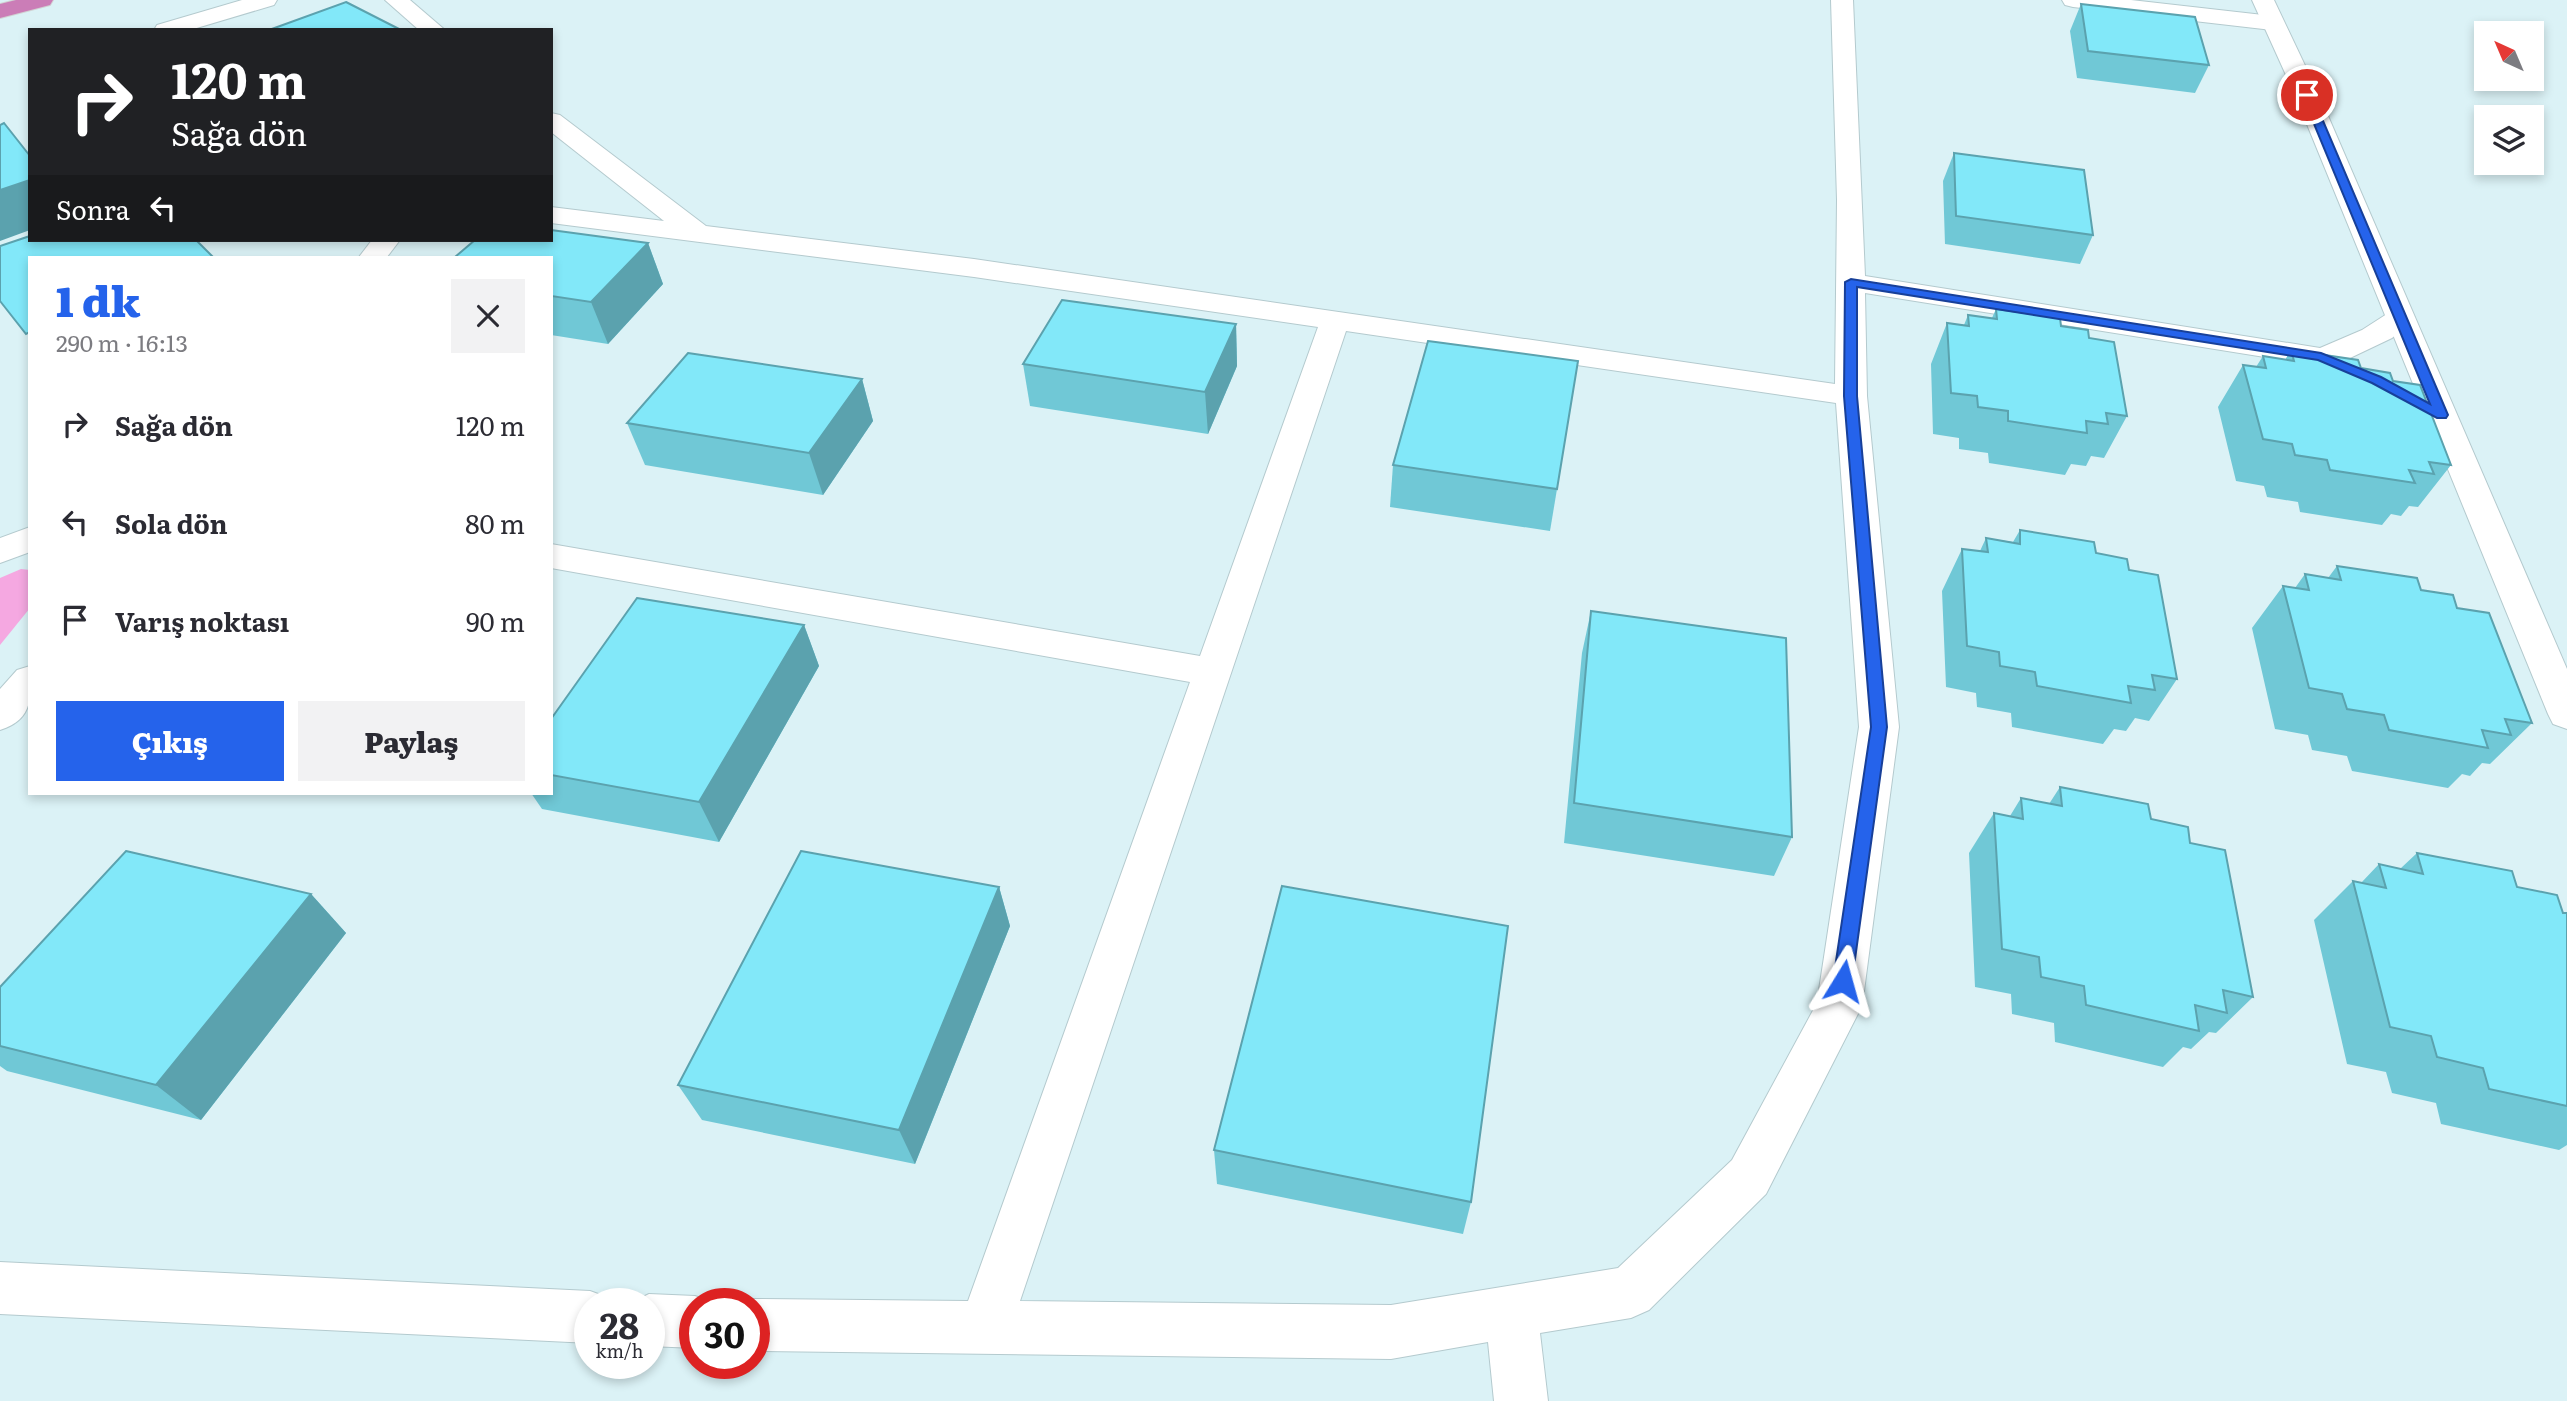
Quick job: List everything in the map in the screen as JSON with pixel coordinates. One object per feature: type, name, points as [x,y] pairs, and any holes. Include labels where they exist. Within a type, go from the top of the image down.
[{"type":"highway","points":[[0,11],[42,0]]},
{"type":"street","points":[[172,28],[266,0]]},
{"type":"street","points":[[396,0],[431,28]]},
{"type":"street","points":[[770,1325],[1391,1332],[1631,1292],[1749,1177],[1839,1006],[1879,727],[1851,396],[1851,282],[1842,0]]},
{"type":"street","points":[[2073,0],[2268,11],[2307,95],[2567,714]]},
{"type":"street","points":[[553,122],[698,233]]},
{"type":"street","points":[[553,215],[974,268],[1851,396]]},
{"type":"street","points":[[374,256],[384,242]]},
{"type":"street","points":[[1851,282],[2321,357],[2367,376]]},
{"type":"street","points":[[2321,357],[2361,344],[2383,332],[2400,318]]},
{"type":"street","points":[[985,1328],[1335,320]]},
{"type":"street","points":[[2398,391],[2441,415]]},
{"type":"street","points":[[0,551],[28,540]]},
{"type":"street","points":[[553,556],[1213,672]]},
{"type":"street","points":[[0,715],[28,682]]},
{"type":"street","points":[[0,1288],[574,1316]]},
{"type":"street","points":[[1511,1312],[1521,1401]]},
{"type":"shaded area","points":[[21,569],[28,570],[28,610],[0,645],[0,578]]},
{"type":"building","points":[[346,2],[397,28],[274,28]]},
{"type":"building","points":[[2081,4],[2195,17],[2209,65],[2088,51]]},
{"type":"building","points":[[4,123],[28,153],[28,181],[0,190],[0,125]]},
{"type":"building","points":[[1954,153],[2084,170],[2093,235],[1956,216]]},
{"type":"building","points":[[553,230],[648,243],[591,302],[553,296],[553,256],[456,256],[473,242],[553,242]]},
{"type":"building","points":[[28,237],[28,242],[198,242],[212,256],[28,256],[26,334],[0,301],[0,246]]},
{"type":"building","points":[[1062,300],[1236,324],[1205,392],[1023,364]]},
{"type":"building","points":[[1996,309],[2060,318],[2061,326],[2088,330],[2089,338],[2114,342],[2127,416],[2106,413],[2108,424],[2086,421],[2087,433],[2008,421],[2008,411],[1978,407],[1977,396],[1951,393],[1947,323],[1969,326],[1968,315],[1997,319]]},
{"type":"building","points":[[1428,341],[1578,361],[1557,489],[1393,465]]},
{"type":"building","points":[[2291,350],[2358,360],[2361,368],[2390,373],[2393,381],[2420,385],[2451,465],[2429,462],[2434,474],[2409,470],[2415,483],[2330,470],[2327,460],[2295,455],[2292,444],[2263,439],[2243,365],[2266,368],[2263,356],[2294,361]]},
{"type":"building","points":[[688,353],[862,379],[809,453],[627,423]]},
{"type":"building","points":[[2020,530],[2094,542],[2096,553],[2127,559],[2129,570],[2158,575],[2177,679],[2152,675],[2155,690],[2128,686],[2131,703],[2037,686],[2035,672],[2000,666],[1999,652],[1967,646],[1962,549],[1988,552],[1986,538],[2020,544]]},
{"type":"building","points":[[2337,566],[2417,578],[2421,590],[2453,595],[2457,608],[2489,613],[2532,723],[2505,719],[2511,735],[2482,730],[2488,748],[2389,730],[2384,715],[2347,709],[2342,694],[2309,688],[2283,586],[2309,590],[2305,574],[2341,580]]},
{"type":"building","points":[[637,598],[804,625],[699,802],[553,775],[553,716]]},
{"type":"building","points":[[1591,611],[1786,638],[1792,837],[1574,803]]},
{"type":"building","points":[[2060,787],[2148,804],[2151,819],[2188,827],[2190,843],[2225,850],[2253,997],[2223,990],[2227,1013],[2195,1005],[2199,1031],[2086,1005],[2084,986],[2041,977],[2039,957],[2002,949],[1994,813],[2023,819],[2021,798],[2062,806]]},
{"type":"building","points":[[126,851],[311,894],[156,1085],[0,1046],[0,987]]},
{"type":"building","points":[[801,851],[999,887],[899,1130],[678,1085]]},
{"type":"building","points":[[2417,853],[2512,871],[2517,887],[2557,895],[2563,913],[2567,913],[2567,1106],[2489,1089],[2483,1068],[2437,1057],[2431,1036],[2390,1027],[2353,881],[2386,888],[2379,864],[2423,874]]},
{"type":"building","points":[[1282,886],[1508,926],[1471,1202],[1214,1150]]},
{"type":"route","points":[[1843,981],[1879,727],[1851,396],[1851,282],[2321,357],[2376,380],[2441,415],[2307,95]]}]
